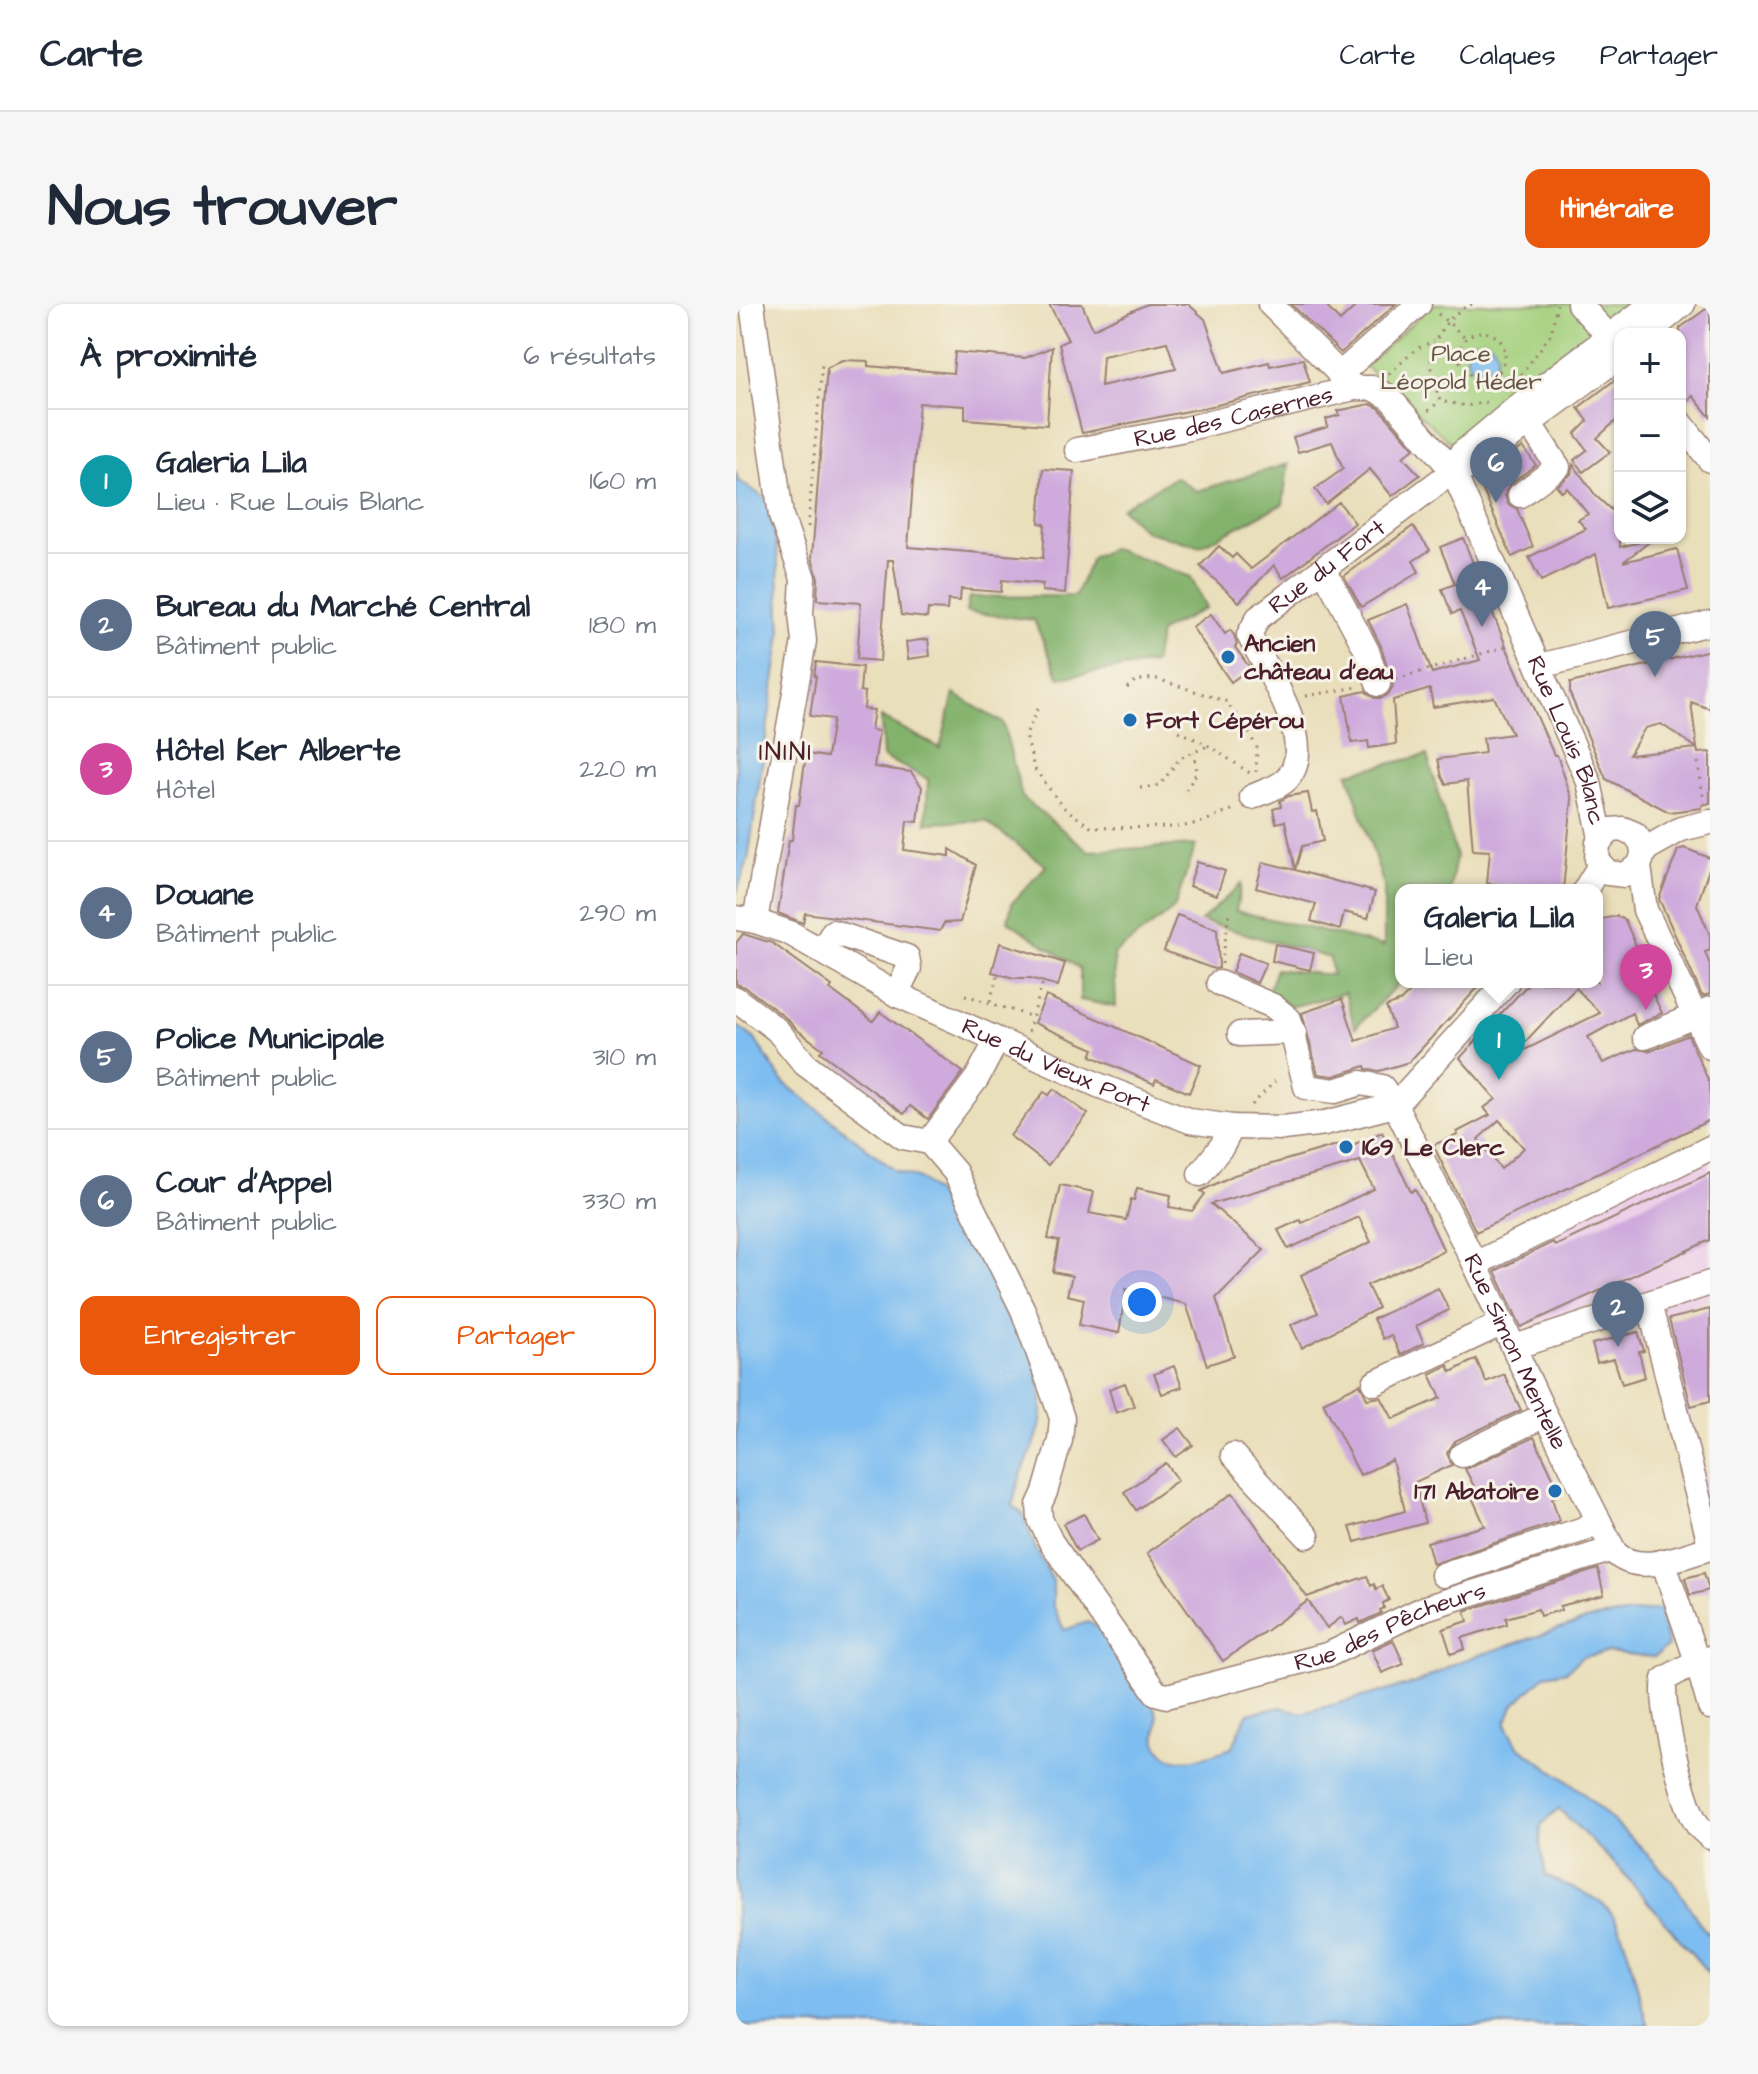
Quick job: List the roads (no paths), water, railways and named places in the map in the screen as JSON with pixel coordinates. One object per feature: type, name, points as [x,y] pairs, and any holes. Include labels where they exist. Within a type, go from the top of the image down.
[{"type":"street","points":[[746,919],[804,641],[801,614],[803,578],[781,516],[752,304]]},
{"type":"street","name":"Rue Louis Blanc","points":[[1270,304],[1453,471],[1524,605],[1529,641],[1589,782],[1601,838]]},
{"type":"street","points":[[1579,304],[1614,344]]},
{"type":"street","points":[[1632,328],[1652,304]]},
{"type":"street","points":[[1654,328],[1683,304]]},
{"type":"street","points":[[1363,387],[1428,308]]},
{"type":"street","points":[[1453,471],[1461,454],[1614,349]]},
{"type":"street","points":[[1453,471],[1470,467],[1528,426],[1614,350]]},
{"type":"street","name":"Rue des Casernes","points":[[1077,450],[1185,429],[1363,387]]},
{"type":"street","points":[[1520,495],[1558,467],[1528,426]]},
{"type":"street","points":[[1686,430],[1710,460]]},
{"type":"street","name":"Rue du Fort","points":[[1252,797],[1286,780],[1298,758],[1298,737],[1283,700],[1249,635],[1258,618],[1453,471]]},
{"type":"street","points":[[1324,570],[1367,651],[1378,684]]},
{"type":"street","points":[[1540,666],[1710,623]]},
{"type":"street","points":[[1708,816],[1681,829],[1642,858],[1631,874],[1620,876],[1608,873],[1600,865],[1596,848],[1601,838],[1611,830],[1623,829],[1639,838],[1642,858],[1645,910],[1702,1012],[1710,1047]]},
{"type":"street","points":[[1589,884],[1600,865]]},
{"type":"street","name":"Rue du Vieux Port","points":[[746,919],[790,933],[896,994],[997,1040],[1190,1121],[1232,1127],[1283,1128],[1325,1123],[1395,1105]]},
{"type":"street","points":[[822,952],[833,932],[907,957],[910,962],[906,976],[896,994]]},
{"type":"street","points":[[861,975],[873,946]]},
{"type":"street","points":[[1219,983],[1273,1006],[1289,1019],[1306,1087],[1335,1091],[1361,1083],[1382,1087],[1395,1105],[1502,988]]},
{"type":"street","points":[[736,999],[777,1030],[805,1064],[903,1137],[929,1142],[977,1078],[997,1040]]},
{"type":"street","points":[[1645,1037],[1702,1012]]},
{"type":"street","points":[[1240,1034],[1294,1032]]},
{"type":"street","name":"Rue Simon Mentelle","points":[[1395,1105],[1613,1549]]},
{"type":"street","points":[[1200,1174],[1222,1146],[1232,1127]]},
{"type":"street","name":"Rue des Pêcheurs","points":[[929,1142],[955,1172],[1023,1310],[1062,1418],[1060,1440],[1039,1505],[1040,1519],[1051,1542],[1156,1693],[1167,1696],[1330,1654],[1425,1608],[1613,1549]]},
{"type":"street","points":[[1475,1264],[1710,1148]]},
{"type":"street","points":[[1515,1347],[1710,1283]]},
{"type":"street","points":[[1613,1549],[1618,1556],[1630,1562],[1648,1564],[1710,1546],[1649,1303]]},
{"type":"street","points":[[1375,1383],[1503,1323]]},
{"type":"street","points":[[1462,1455],[1545,1415]]},
{"type":"street","points":[[1233,1455],[1307,1536]]},
{"type":"street","points":[[1443,1575],[1581,1530],[1599,1521]]},
{"type":"street","points":[[1663,1561],[1704,1660],[1710,1707]]},
{"type":"street","points":[[1704,1660],[1665,1679],[1662,1689],[1664,1710],[1689,1809],[1697,1825],[1710,1837]]},
{"type":"water","points":[[1482,340],[1493,344],[1497,355],[1493,366],[1482,370],[1471,366],[1467,355],[1471,344]]},
{"type":"water","points":[[736,471],[738,480],[768,500],[777,548],[781,634],[748,860],[736,894]]},
{"type":"water","points":[[736,1025],[754,1038],[783,1082],[896,1171],[918,1178],[932,1189],[952,1214],[998,1287],[1028,1344],[1040,1386],[1042,1407],[1038,1432],[1013,1506],[1023,1514],[1034,1545],[1053,1581],[1053,1605],[1064,1630],[1088,1622],[1110,1638],[1149,1697],[1158,1719],[1156,1742],[1164,1754],[1182,1760],[1232,1748],[1247,1714],[1281,1707],[1302,1713],[1419,1682],[1455,1663],[1590,1619],[1659,1609],[1668,1646],[1654,1657],[1607,1652],[1582,1657],[1567,1671],[1545,1675],[1513,1706],[1506,1724],[1518,1746],[1580,1790],[1673,1882],[1710,1934],[1710,1975],[1618,1867],[1559,1809],[1541,1825],[1540,1844],[1546,1876],[1594,1898],[1614,1918],[1621,1931],[1648,2026],[736,2026]]},
{"type":"place","name":"Cour d'Appel","points":[[1496,503]]},
{"type":"place","name":"Douane","points":[[1482,627]]},
{"type":"place","name":"Ancien château d'eau","points":[[1228,657]]},
{"type":"place","name":"Police Municipale","points":[[1655,677]]},
{"type":"place","name":"Fort Cépérou","points":[[1130,720]]},
{"type":"place","name":"Hôtel Ker Alberte","points":[[1646,1010]]},
{"type":"place","name":"Galeria Lila","points":[[1499,1080]]},
{"type":"place","name":"169 Le Clerc","points":[[1346,1147]]},
{"type":"place","name":"Bureau du Marché Central","points":[[1618,1347]]},
{"type":"place","name":"171 Abatoire","points":[[1555,1491]]},
{"type":"district","name":"ININI","points":[[786,751]]},
{"type":"park label","name":"Place Léopold Héder","points":[[1461,367]]}]
